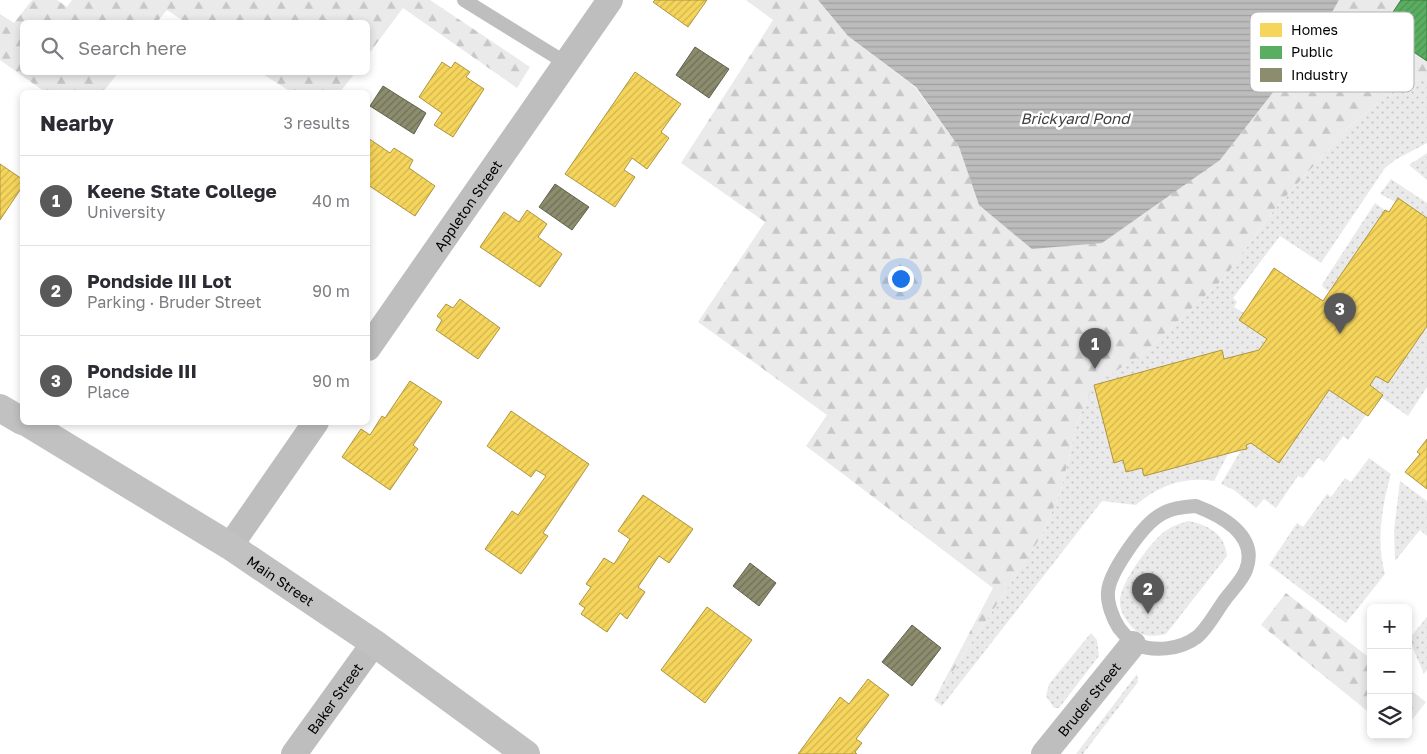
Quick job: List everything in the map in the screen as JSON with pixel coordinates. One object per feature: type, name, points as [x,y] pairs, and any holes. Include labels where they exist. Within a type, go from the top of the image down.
[{"type":"main road","points":[[0,408],[20,420]]},
{"type":"main road","name":"Main Street","points":[[31,425],[230,546],[374,643],[526,754]]},
{"type":"street","name":"Appleton Street","points":[[370,345],[610,0]]},
{"type":"street","points":[[230,546],[314,425]]},
{"type":"street","name":"Baker Street","points":[[294,754],[374,643]]},
{"type":"street","name":"Bruder Street","points":[[1044,754],[1133,644]]},
{"type":"lane","points":[[464,0],[566,63]]},
{"type":"lane","points":[[1196,506],[1219,515],[1243,538],[1248,554],[1246,571],[1197,637],[1178,647],[1157,648],[1133,644],[1117,625],[1111,612],[1108,592],[1117,568],[1137,537],[1157,517],[1176,507],[1196,506]]},
{"type":"green space","points":[[32,0],[57,0],[67,7],[72,0],[430,0],[530,67],[517,88],[403,8],[370,52],[370,20],[182,20],[167,10],[159,20],[20,20],[20,74],[0,60],[0,14],[14,23]]},
{"type":"green space","points":[[746,0],[818,0],[848,36],[915,87],[959,147],[979,205],[1220,160],[1273,92],[1392,92],[1351,125],[1277,206],[1225,277],[1144,353],[1094,385],[1078,420],[1061,490],[1042,535],[934,700],[993,588],[806,446],[827,415],[698,322],[765,222],[681,163],[773,20]]},
{"type":"green space","points":[[1339,0],[1401,0],[1393,12],[1332,12]]},
{"type":"green space","points":[[1414,52],[1427,61],[1427,78],[1414,82]]},
{"type":"green space","points":[[21,75],[116,75],[105,90],[42,90]]},
{"type":"green space","points":[[264,75],[353,75],[342,90],[288,90]]},
{"type":"green space","points":[[1427,78],[1427,143],[1395,160],[1385,168],[1321,263],[1280,236],[1233,298],[1237,302],[1234,307],[1244,313],[1239,320],[1267,339],[1259,350],[1224,359],[1221,350],[1094,385],[1144,353],[1225,277],[1277,206],[1351,125],[1392,92],[1414,92],[1414,82]]},
{"type":"green space","points":[[1427,153],[1427,180],[1409,165]]},
{"type":"green space","points":[[1391,179],[1427,203],[1427,218],[1380,194]]},
{"type":"green space","points":[[1375,203],[1385,210],[1329,292],[1322,286],[1323,283]]},
{"type":"green space","points":[[1427,326],[1427,387],[1408,416],[1381,397],[1383,394],[1370,385],[1376,376],[1388,383]]},
{"type":"green space","points":[[1094,385],[1114,463],[1123,460],[1126,472],[1142,468],[1144,476],[1228,454],[1214,481],[1192,480],[1172,484],[1154,492],[1136,505],[1102,501],[942,706],[934,700],[1042,535],[1061,490],[1078,420]]},
{"type":"green space","points":[[1329,390],[1366,415],[1348,440],[1343,436],[1324,462],[1318,458],[1303,478],[1298,476],[1276,508],[1264,499],[1256,508],[1234,490],[1221,484],[1241,450],[1247,448],[1246,445],[1251,443],[1279,462]]},
{"type":"green space","points":[[1369,458],[1391,474],[1381,524],[1382,562],[1385,574],[1346,623],[1269,565],[1297,523],[1303,527],[1327,494],[1331,497],[1345,478],[1351,482]]},
{"type":"green space","points":[[1400,481],[1427,501],[1427,536],[1420,530],[1395,561],[1394,530]]},
{"type":"green space","points":[[1188,521],[1203,525],[1215,532],[1226,548],[1227,556],[1166,634],[1151,636],[1142,634],[1131,626],[1122,612],[1120,602],[1124,585],[1136,564],[1158,537],[1169,528]]},
{"type":"green space","points":[[1286,593],[1367,656],[1367,711],[1261,625]]},
{"type":"green space","points":[[1427,617],[1427,670],[1424,674],[1412,646],[1412,635]]},
{"type":"green space","points":[[1091,633],[1097,640],[1099,656],[1059,708],[1054,708],[1046,696],[1049,684]]},
{"type":"green space","points":[[1137,674],[1138,682],[1083,754],[1076,754]]},
{"type":"green space","points":[[1412,691],[1426,702],[1412,720]]},
{"type":"water","name":"Brickyard Pond","points":[[818,0],[1339,0],[1332,12],[1250,12],[1250,92],[1273,92],[1220,160],[1102,243],[1032,249],[979,205],[959,147],[916,87],[848,36]]},
{"type":"building: Homes","points":[[655,0],[707,0],[688,27],[653,2]]},
{"type":"building: Homes","points":[[442,62],[451,68],[455,62],[470,72],[466,77],[484,89],[453,137],[434,125],[442,113],[419,97]]},
{"type":"building: Homes","points":[[635,72],[681,104],[661,132],[669,138],[647,169],[632,158],[624,170],[635,177],[615,207],[565,174]]},
{"type":"building: Homes","points":[[370,139],[390,153],[394,148],[413,160],[409,168],[435,186],[415,216],[370,186]]},
{"type":"building: Homes","points":[[0,164],[20,178],[20,190],[0,220]]},
{"type":"building: Homes","points":[[1398,198],[1427,218],[1427,326],[1388,383],[1376,376],[1370,385],[1383,395],[1368,416],[1329,390],[1279,463],[1251,443],[1246,445],[1247,449],[1144,476],[1142,468],[1126,472],[1123,460],[1114,463],[1094,385],[1222,350],[1224,359],[1259,350],[1267,339],[1239,320],[1274,268],[1323,301],[1385,210],[1389,212]]},
{"type":"building: Homes","points":[[527,210],[547,224],[538,237],[562,254],[540,287],[480,247],[504,212],[519,222]]},
{"type":"building: Homes","points":[[460,299],[500,328],[478,359],[436,330],[442,320],[437,316],[446,304],[453,308]]},
{"type":"building: Homes","points":[[410,381],[442,402],[413,445],[418,449],[390,490],[342,457],[361,429],[370,435],[382,416],[385,418]]},
{"type":"building: Homes","points":[[511,411],[589,464],[543,533],[548,536],[521,574],[485,549],[512,511],[518,515],[546,476],[536,470],[531,477],[487,446]]},
{"type":"building: Homes","points":[[1427,439],[1427,489],[1405,472],[1420,454],[1417,452]]},
{"type":"building: Homes","points":[[643,495],[693,529],[669,563],[659,556],[638,587],[645,592],[627,619],[620,613],[607,632],[581,614],[585,608],[579,604],[591,587],[586,584],[604,558],[614,564],[630,539],[618,531]]},
{"type":"building: Homes","points":[[707,607],[752,640],[705,703],[661,670]]},
{"type":"building: Homes","points":[[868,679],[889,695],[856,739],[862,743],[855,752],[857,754],[798,754],[840,697],[849,704]]},
{"type":"building: Public","points":[[1401,0],[1427,0],[1427,61],[1414,52],[1414,12],[1393,12]]},
{"type":"building: Industry","points":[[695,47],[729,69],[709,98],[676,75]]},
{"type":"building: Industry","points":[[383,86],[426,113],[414,134],[370,106]]},
{"type":"building: Industry","points":[[555,184],[589,207],[572,230],[539,207]]},
{"type":"building: Industry","points":[[750,563],[776,583],[759,606],[733,586]]},
{"type":"building: Industry","points":[[912,625],[941,648],[912,686],[882,662]]},
{"type":"place","name":"Pondside III","points":[[1340,334]]},
{"type":"place","name":"Keene State College","points":[[1095,369]]},
{"type":"place","name":"Pondside III Lot","points":[[1148,614]]}]
